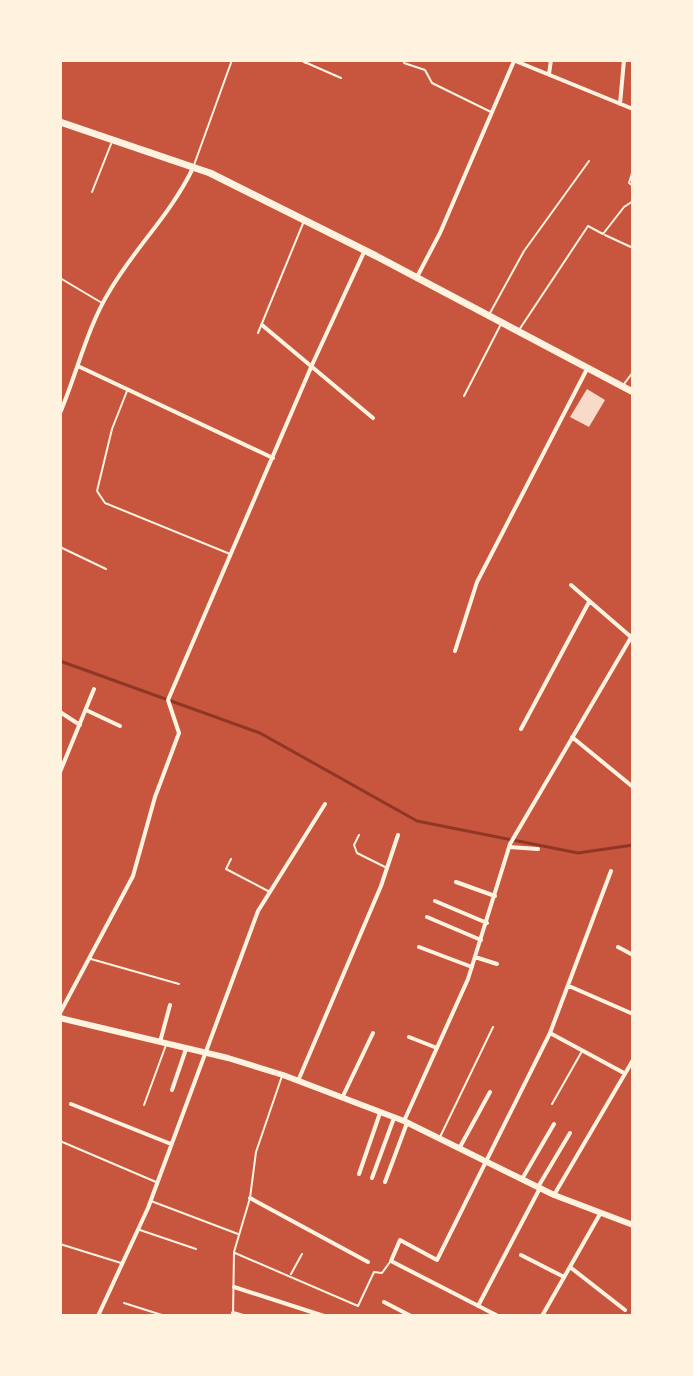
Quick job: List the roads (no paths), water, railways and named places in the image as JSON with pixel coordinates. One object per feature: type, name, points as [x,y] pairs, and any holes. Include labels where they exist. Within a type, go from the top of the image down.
[{"type":"main road","points":[[60,122],[194,166],[365,250],[633,392]]},
{"type":"street","points":[[417,277],[440,233],[514,60],[633,109]]},
{"type":"street","points":[[549,74],[551,60]]},
{"type":"street","points":[[620,104],[624,60]]},
{"type":"street","points":[[60,413],[103,303],[175,204],[194,166]]},
{"type":"street","points":[[365,250],[180,669],[168,700],[179,733],[155,797],[133,876],[60,1016],[283,1075],[405,1122],[554,1195],[633,1225]]},
{"type":"street","points":[[262,325],[373,418]]},
{"type":"street","points":[[79,367],[273,458]]},
{"type":"street","points":[[455,651],[477,582],[588,367]]},
{"type":"street","points":[[385,1182],[405,1122],[472,967],[509,846],[632,636],[571,585]]},
{"type":"street","points":[[521,729],[589,602]]},
{"type":"street","points":[[60,772],[94,689]]},
{"type":"street","points":[[86,710],[120,726]]},
{"type":"street","points":[[60,712],[80,725]]},
{"type":"street","points":[[572,737],[633,787]]},
{"type":"street","points":[[98,1316],[151,1201],[258,911],[325,804]]},
{"type":"street","points":[[298,1081],[398,835]]},
{"type":"street","points":[[509,846],[538,849]]},
{"type":"street","points":[[498,1316],[391,1261],[400,1240],[437,1260],[550,1033],[611,871]]},
{"type":"street","points":[[456,882],[495,896]]},
{"type":"street","points":[[435,901],[487,923]]},
{"type":"street","points":[[427,917],[481,940]]},
{"type":"street","points":[[419,947],[472,967]]},
{"type":"street","points":[[618,947],[633,955]]},
{"type":"street","points":[[475,957],[497,964]]},
{"type":"street","points":[[569,986],[633,1014]]},
{"type":"street","points":[[163,1043],[170,1005]]},
{"type":"street","points":[[342,1099],[373,1033]]},
{"type":"street","points":[[550,1033],[624,1073]]},
{"type":"street","points":[[409,1037],[437,1048]]},
{"type":"street","points":[[172,1090],[186,1049]]},
{"type":"street","points":[[554,1195],[633,1061]]},
{"type":"street","points":[[460,1147],[490,1092]]},
{"type":"street","points":[[71,1104],[171,1144]]},
{"type":"street","points":[[359,1174],[380,1113]]},
{"type":"street","points":[[372,1178],[394,1118]]},
{"type":"street","points":[[522,1179],[554,1124]]},
{"type":"street","points":[[478,1306],[570,1133]]},
{"type":"street","points":[[250,1198],[368,1262]]},
{"type":"street","points":[[542,1316],[600,1214]]},
{"type":"street","points":[[521,1255],[564,1277]]},
{"type":"street","points":[[570,1267],[625,1310]]},
{"type":"street","points":[[234,1287],[324,1316]]},
{"type":"street","points":[[384,1302],[411,1316]]},
{"type":"street","points":[[233,1314],[243,1316]]},
{"type":"lane","points":[[194,166],[232,60]]},
{"type":"lane","points":[[300,60],[341,78]]},
{"type":"lane","points":[[404,63],[425,70],[432,83],[491,112]]},
{"type":"lane","points":[[92,192],[113,139]]},
{"type":"lane","points":[[489,315],[524,251],[589,161]]},
{"type":"lane","points":[[633,170],[629,183],[633,186]]},
{"type":"lane","points":[[603,234],[624,207],[633,201]]},
{"type":"lane","points":[[258,333],[304,220]]},
{"type":"lane","points":[[519,330],[588,226],[633,248]]},
{"type":"lane","points":[[61,279],[103,303]]},
{"type":"lane","points":[[464,396],[503,322]]},
{"type":"lane","points":[[623,386],[633,372]]},
{"type":"lane","points":[[128,390],[112,429],[97,491],[105,503],[232,555]]},
{"type":"lane","points":[[60,547],[106,569]]},
{"type":"lane","points":[[359,835],[354,845],[357,853],[387,868]]},
{"type":"lane","points":[[231,859],[226,869],[269,892]]},
{"type":"lane","points":[[90,959],[179,984]]},
{"type":"lane","points":[[439,1138],[493,1027]]},
{"type":"lane","points":[[144,1105],[163,1043]]},
{"type":"lane","points":[[552,1104],[583,1051]]},
{"type":"lane","points":[[233,1314],[234,1252],[250,1198],[256,1152],[283,1075]]},
{"type":"lane","points":[[60,1141],[157,1183]]},
{"type":"lane","points":[[151,1201],[239,1234]]},
{"type":"lane","points":[[139,1229],[196,1249]]},
{"type":"lane","points":[[60,1244],[122,1264]]},
{"type":"lane","points":[[234,1252],[358,1306],[374,1272],[382,1273],[391,1261]]},
{"type":"lane","points":[[290,1275],[302,1254]]},
{"type":"lane","points":[[124,1303],[165,1316]]},
{"type":"waterway","points":[[60,661],[260,733],[417,821],[578,853],[633,845]]}]
